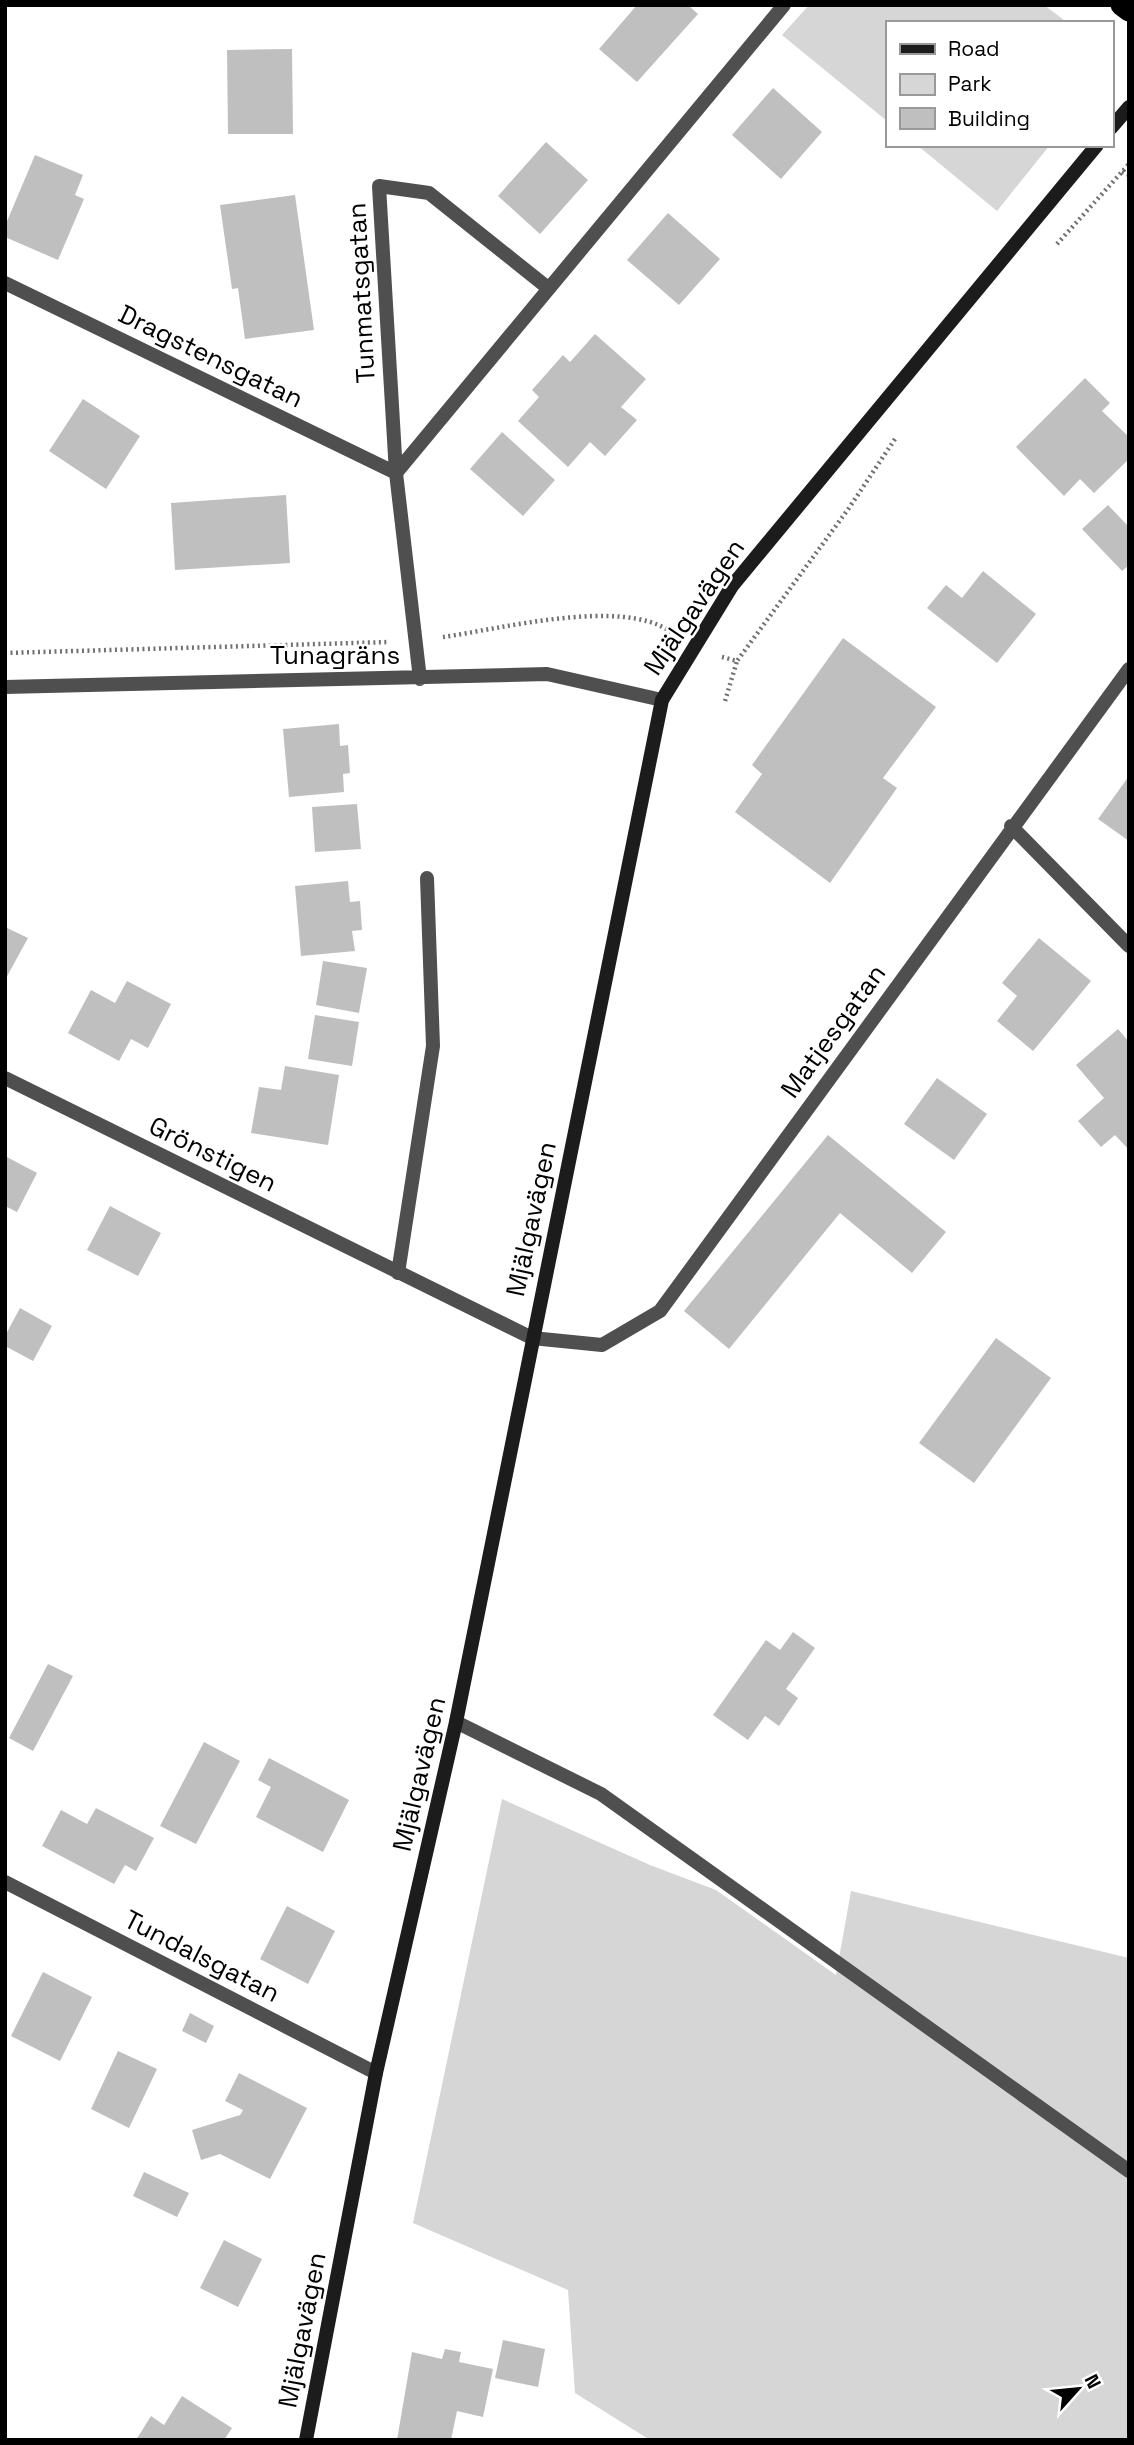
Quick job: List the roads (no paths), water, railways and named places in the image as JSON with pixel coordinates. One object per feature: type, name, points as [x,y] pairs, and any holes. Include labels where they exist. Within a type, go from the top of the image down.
[{"type":"highway","points":[[1121,5],[1129,11]]},
{"type":"street","points":[[396,473],[784,5]]},
{"type":"street","points":[[1113,126],[1129,107]]},
{"type":"street","name":"Mjälgavägen","points":[[306,2440],[376,2073],[456,1723],[662,700],[732,586],[1095,147]]},
{"type":"street","name":"Tunmatsgatan","points":[[420,679],[396,473],[379,186],[429,193],[548,288]]},
{"type":"street","name":"Dragstensgatan","points":[[5,283],[396,473]]},
{"type":"street","name":"Matjesgatan","points":[[532,1338],[602,1345],[660,1311],[1011,826],[1129,669]]},
{"type":"street","name":"Tunagräns","points":[[5,687],[548,674],[662,700]]},
{"type":"street","points":[[1011,826],[1129,946]]},
{"type":"street","points":[[398,1273],[433,1046],[427,878]]},
{"type":"street","name":"Grönstigen","points":[[5,1078],[532,1338]]},
{"type":"street","points":[[456,1723],[601,1794],[1129,2171]]},
{"type":"street","name":"Tundalsgatan","points":[[5,1882],[376,2073]]}]
